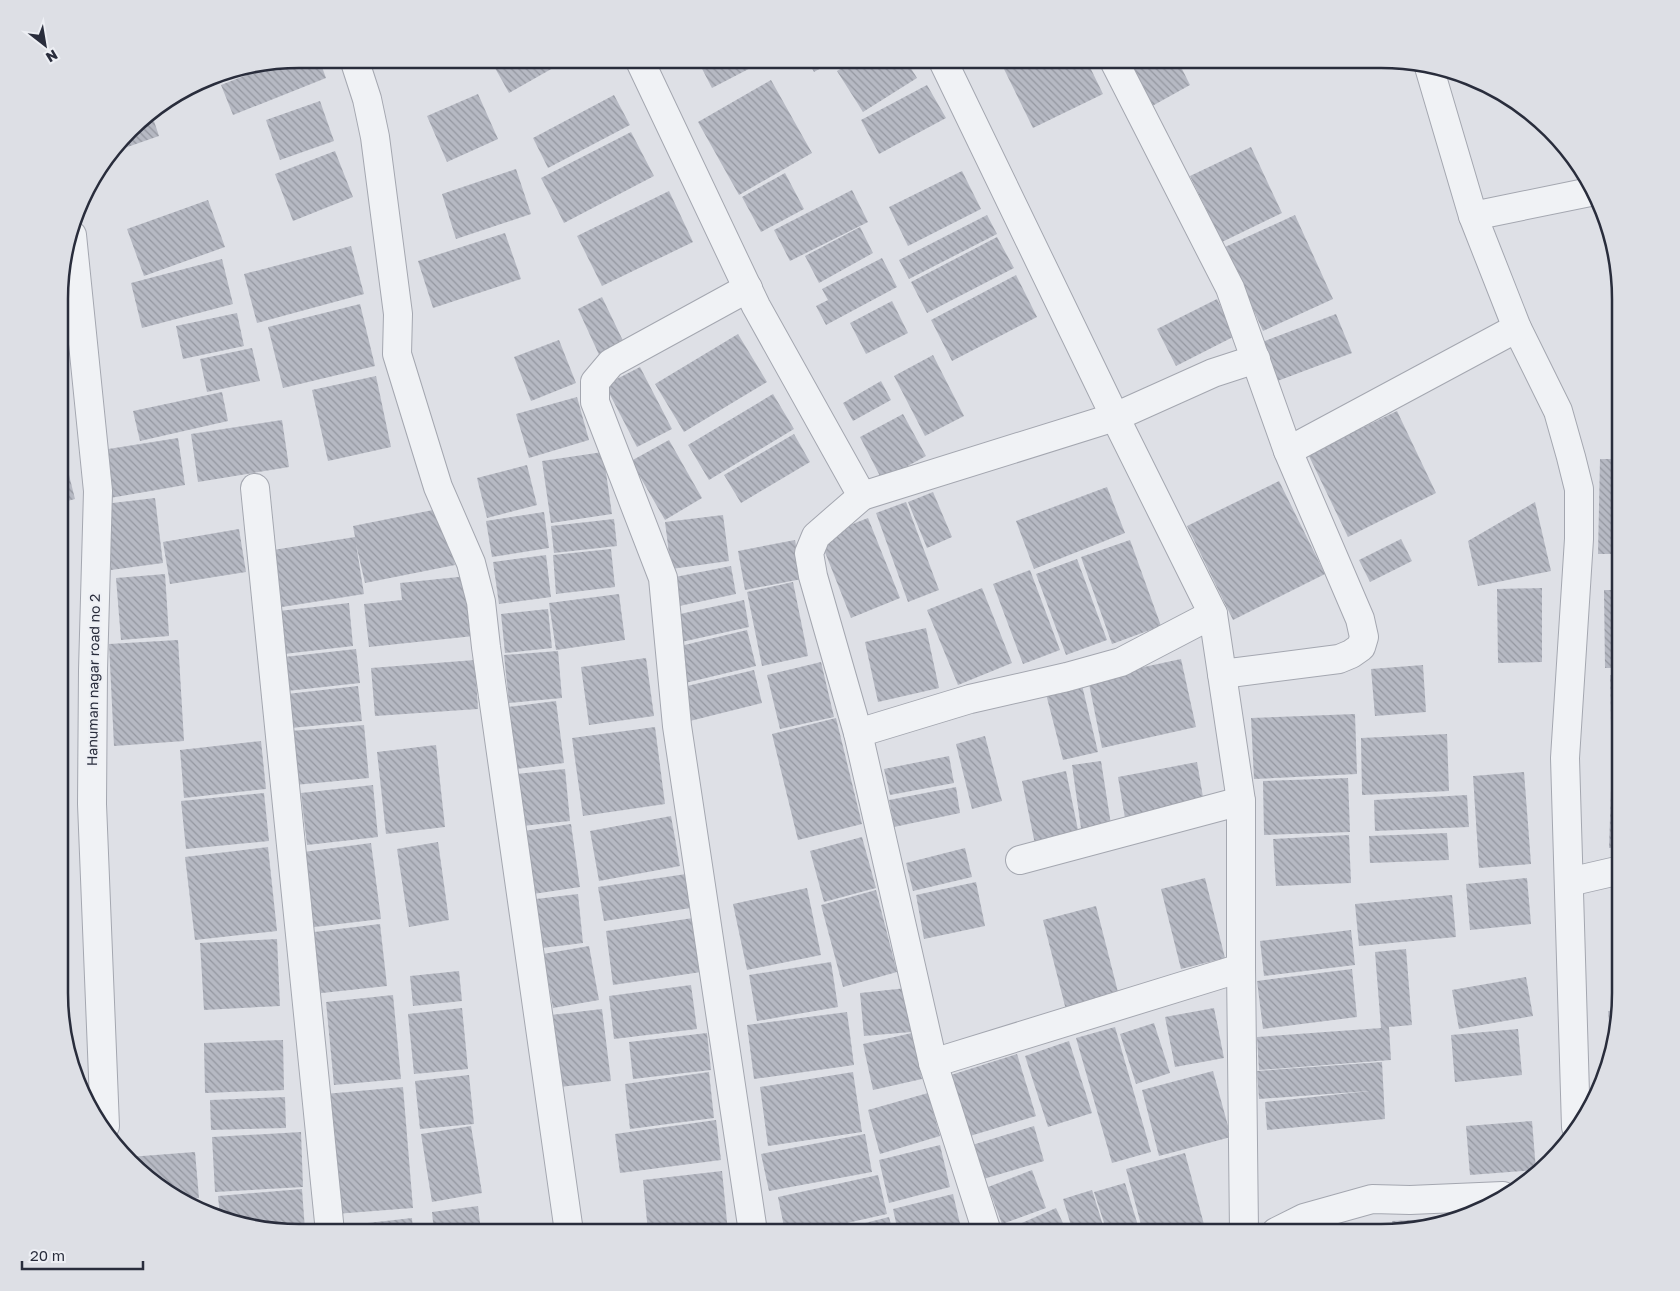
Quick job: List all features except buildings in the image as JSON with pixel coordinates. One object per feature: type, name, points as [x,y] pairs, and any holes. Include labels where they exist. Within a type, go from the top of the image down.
[{"type":"street","points":[[357,68],[367,99],[375,137],[398,314],[397,354],[438,487],[471,563],[481,602],[568,1224]]},
{"type":"street","points":[[643,68],[748,288],[862,496]]},
{"type":"street","points":[[946,68],[1115,417],[1213,614],[1241,801],[1244,1224]]},
{"type":"street","points":[[1118,68],[1230,288],[1288,451],[1360,618],[1364,637],[1361,647],[1351,654],[1338,659],[1222,674]]},
{"type":"street","points":[[1431,73],[1473,216],[1517,328],[1558,411],[1578,489],[1579,539],[1565,758],[1576,1118]]},
{"type":"street","points":[[1473,216],[1587,193]]},
{"type":"street","name":"Hanuman nagar road no 2","points":[[73,248],[98,491],[93,670],[92,804],[105,1119]]},
{"type":"street","points":[[748,288],[611,363],[595,382],[595,402],[663,578],[677,726],[752,1224]]},
{"type":"street","points":[[1288,451],[1517,328]]},
{"type":"street","points":[[984,1224],[933,1063],[858,733],[813,576],[809,553],[816,536],[862,496],[1115,417],[1213,373],[1256,359]]},
{"type":"street","points":[[255,488],[329,1224]]},
{"type":"street","points":[[858,733],[970,699],[1067,677],[1121,662],[1213,614]]},
{"type":"street","points":[[1020,860],[1241,801]]},
{"type":"street","points":[[1569,882],[1612,872]]},
{"type":"street","points":[[933,1063],[1241,968]]},
{"type":"street","points":[[1292,1224],[1304,1218],[1372,1199],[1410,1200],[1490,1197]]}]
